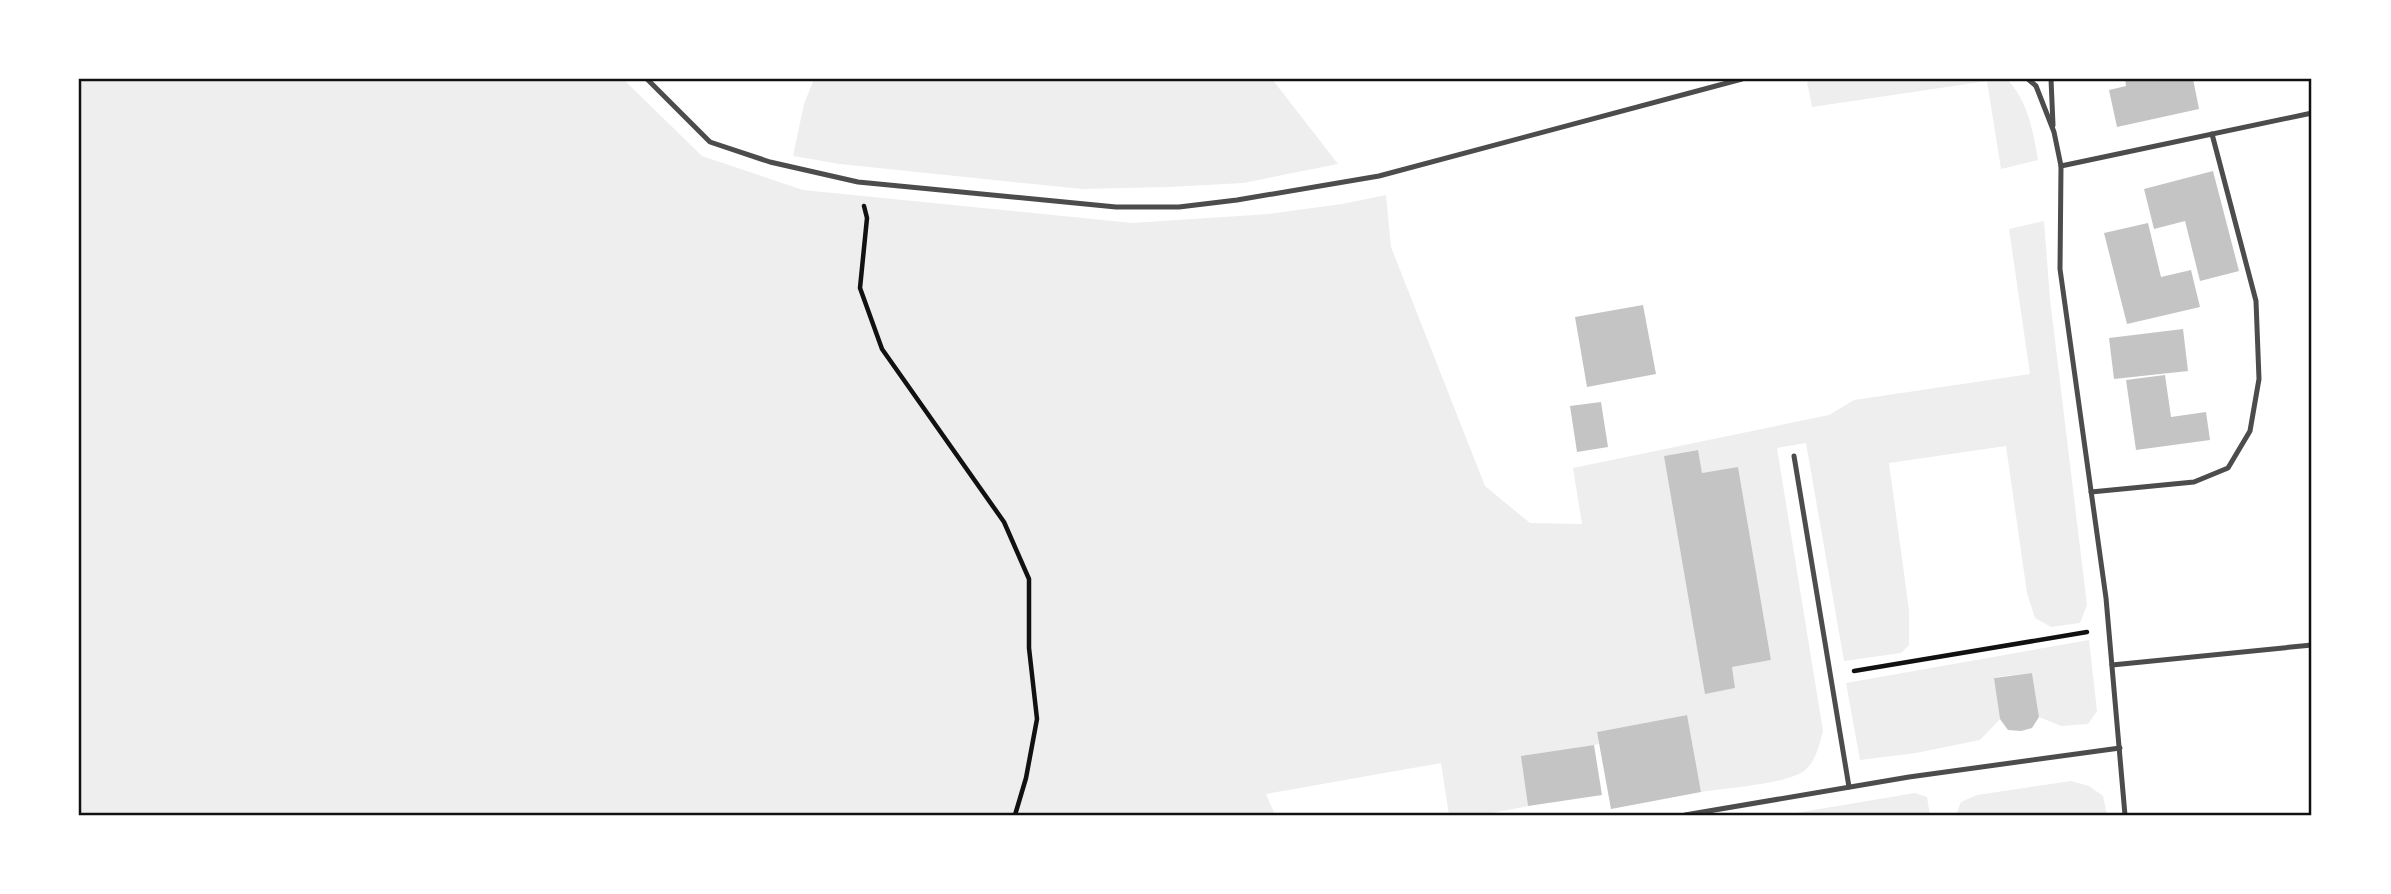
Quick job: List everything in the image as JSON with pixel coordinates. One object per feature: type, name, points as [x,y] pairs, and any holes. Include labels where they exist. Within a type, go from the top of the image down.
[{"type":"lane","points":[[647,79],[710,142],[770,162],[858,182],[1116,207],[1203,204],[1379,176],[1742,79]]},
{"type":"lane","points":[[2028,79],[2036,86],[2054,132]]},
{"type":"lane","points":[[2052,79],[2054,132],[2061,166],[2060,269],[2106,598],[2125,815]]},
{"type":"lane","points":[[2061,166],[2312,113]]},
{"type":"lane","points":[[2091,492],[2194,482],[2228,468],[2250,430],[2259,379],[2256,301],[2213,134]]},
{"type":"lane","points":[[1794,456],[1849,787]]},
{"type":"lane","points":[[2112,665],[2312,645]]},
{"type":"lane","points":[[1685,815],[1716,813],[1849,787],[2120,748]]},
{"type":"path","points":[[858,182],[866,218],[860,288],[882,349],[1004,522],[1029,579],[1029,648],[1037,719],[1026,778],[1015,815]]},
{"type":"path","points":[[1830,674],[2088,632]]},
{"type":"shaded area","points":[[79,79],[623,79],[702,156],[803,190],[1132,223],[1269,214],[1386,195],[1391,247],[1485,486],[1530,523],[1582,524],[1573,468],[1829,415],[1854,400],[2030,374],[2009,229],[2044,221],[2050,299],[2087,605],[2080,623],[2051,627],[2035,618],[2027,593],[2006,446],[1889,463],[1909,610],[1909,645],[1901,653],[1844,661],[1806,443],[1777,448],[1823,731],[1808,767],[1784,779],[1701,792],[1686,715],[1597,732],[1599,744],[1522,756],[1528,806],[1491,815],[1449,815],[1441,763],[1266,794],[1275,815],[79,815]],"holes":[[[1697,450],[1702,473],[1738,468],[1771,660],[1732,667],[1735,688],[1706,693],[1665,456]]]},
{"type":"shaded area","points":[[814,79],[1272,79],[1338,164],[1243,183],[1082,189],[840,164],[793,156],[804,104]]},
{"type":"shaded area","points":[[1814,79],[2007,79],[2025,107],[2038,160],[2001,169],[1987,81],[1812,107],[1807,82]]},
{"type":"shaded area","points":[[2089,640],[2097,711],[2088,724],[2061,726],[2039,717],[2032,673],[1995,677],[2000,719],[1980,740],[1916,753],[1860,760],[1846,683]]},
{"type":"shaded area","points":[[2071,781],[2089,786],[2103,796],[2107,815],[1956,815],[1961,802],[1977,795]]},
{"type":"shaded area","points":[[1915,793],[1927,797],[1930,815],[1784,815]]},
{"type":"building","points":[[2125,79],[2193,79],[2199,109],[2117,127],[2109,90],[2126,86]]},
{"type":"building","points":[[2213,171],[2239,271],[2200,281],[2185,221],[2154,229],[2144,189]]},
{"type":"building","points":[[2148,223],[2161,277],[2191,270],[2200,307],[2127,324],[2104,233]]},
{"type":"building","points":[[1643,305],[1656,374],[1587,387],[1575,317]]},
{"type":"building","points":[[2183,329],[2188,371],[2114,379],[2109,338]]},
{"type":"building","points":[[2165,375],[2171,417],[2206,412],[2210,440],[2136,450],[2126,380]]},
{"type":"building","points":[[1601,402],[1608,447],[1577,452],[1570,406]]},
{"type":"building","points":[[1698,450],[1702,473],[1738,467],[1771,660],[1732,667],[1735,688],[1705,694],[1664,456]]},
{"type":"building","points":[[2032,673],[2039,717],[2032,728],[2008,730],[2000,719],[1994,678]]},
{"type":"building","points":[[1687,715],[1701,792],[1611,809],[1597,732]]},
{"type":"building","points":[[1594,745],[1602,795],[1528,806],[1521,756]]}]
